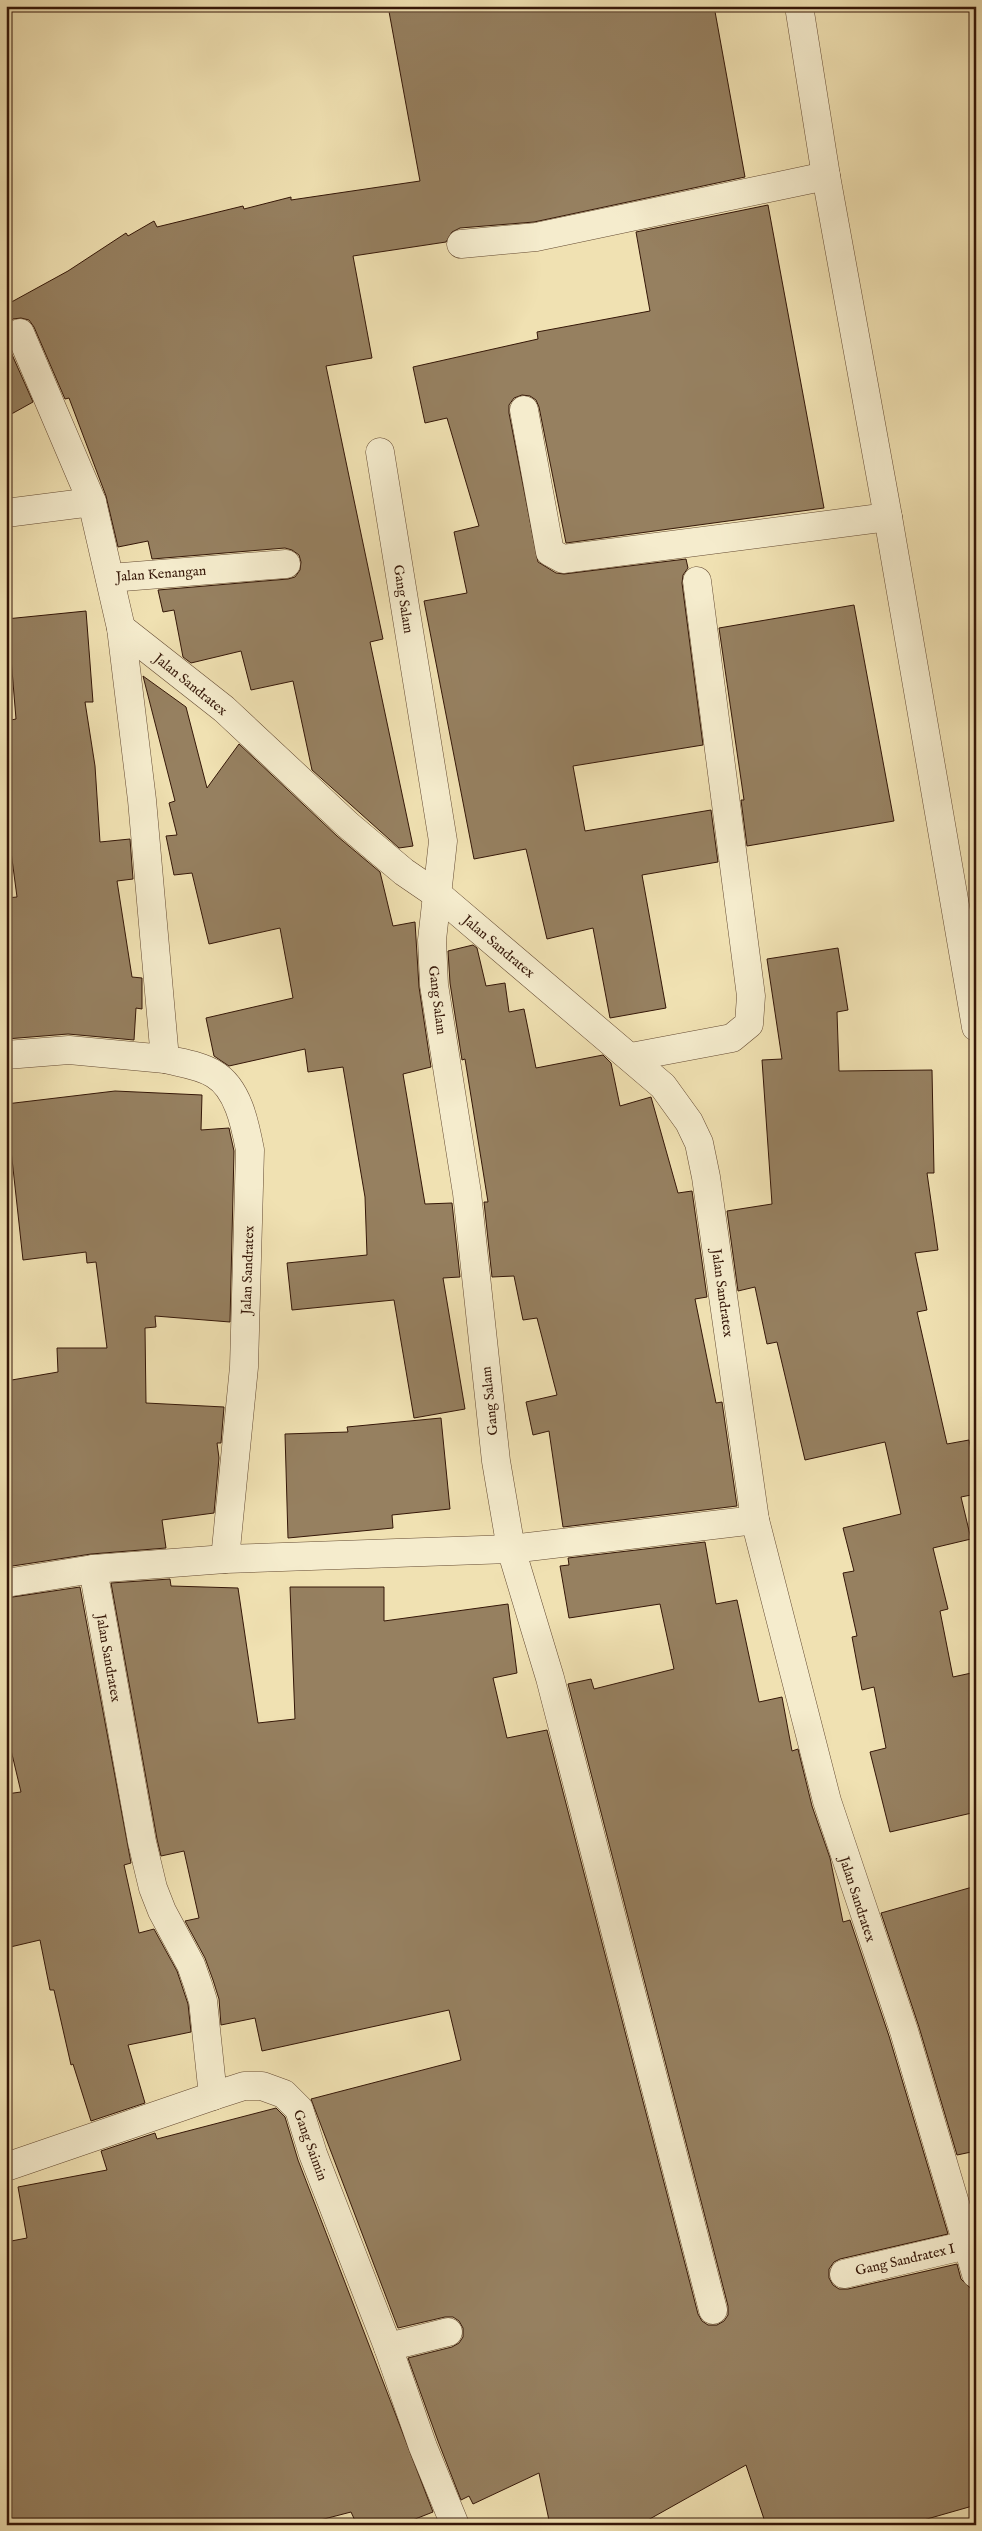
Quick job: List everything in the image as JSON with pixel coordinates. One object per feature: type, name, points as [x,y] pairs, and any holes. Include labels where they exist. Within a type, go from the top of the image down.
[{"type":"street","points":[[800,6],[826,176],[888,517],[976,1028]]},
{"type":"street","points":[[462,244],[536,237],[826,176]]},
{"type":"street","name":"Jalan Kenangan","points":[[20,333],[92,502],[110,578],[286,564]]},
{"type":"street","points":[[524,410],[550,552],[558,558],[563,559],[888,517]]},
{"type":"street","name":"Gang Salam","points":[[380,452],[443,841],[432,940],[434,985],[467,1193],[496,1461],[511,1549],[550,1678],[712,2310]]},
{"type":"street","points":[[6,513],[92,502]]},
{"type":"street","points":[[110,578],[121,628],[142,800],[166,1059]]},
{"type":"street","points":[[631,1057],[732,1038],[749,1024],[751,1011],[751,996],[697,581]]},
{"type":"street","name":"Jalan Sandratex","points":[[121,628],[224,710],[348,825],[404,872],[437,894],[631,1057],[676,1102],[699,1143],[706,1178],[755,1520],[827,1801],[904,2031],[976,2274]]},
{"type":"street","name":"Jalan Sandratex","points":[[6,1055],[69,1050],[166,1059],[205,1070],[221,1078],[240,1110],[250,1150],[244,1367],[225,1559]]},
{"type":"street","points":[[6,1583],[93,1569],[225,1559],[511,1549],[755,1520]]},
{"type":"street","name":"Jalan Sandratex","points":[[93,1569],[142,1842],[153,1888],[162,1911],[191,1965],[203,2001],[213,2096]]},
{"type":"street","name":"Gang Saimin","points":[[6,2167],[244,2086],[262,2086],[284,2094],[295,2103],[388,2347],[423,2447],[456,2525]]},
{"type":"street","name":"Gang Sandratex I","points":[[844,2274],[967,2245]]},
{"type":"street","points":[[388,2347],[448,2332]]},
{"type":"building","points":[[388,6],[714,6],[745,177],[534,222],[460,228],[452,232],[446,242],[353,256],[372,358],[326,366],[383,639],[370,642],[413,846],[399,848],[312,770],[293,681],[251,690],[241,651],[191,663],[183,657],[174,610],[163,612],[158,590],[288,579],[295,577],[300,570],[301,562],[299,555],[285,548],[152,559],[148,541],[118,547],[106,496],[69,398],[65,399],[34,327],[29,320],[21,318],[13,319],[6,327],[6,305],[68,271],[126,233],[128,236],[154,221],[157,227],[243,206],[244,209],[291,197],[291,200],[420,181]]},
{"type":"building","points":[[768,205],[824,508],[566,543],[539,407],[536,400],[530,396],[522,395],[514,398],[509,405],[538,562],[556,573],[564,574],[686,559],[688,568],[683,575],[682,583],[703,745],[573,766],[585,831],[711,810],[718,862],[642,875],[666,1008],[610,1018],[593,928],[547,939],[526,849],[474,859],[424,601],[467,593],[454,532],[479,526],[447,418],[425,423],[413,367],[538,339],[537,332],[650,311],[636,232]]},
{"type":"building","points":[[6,341],[33,402],[6,417]]},
{"type":"building","points":[[854,605],[894,821],[747,846],[741,800],[744,800],[719,628]]},
{"type":"building","points":[[86,611],[93,702],[85,702],[95,766],[100,842],[130,839],[133,879],[117,881],[132,977],[142,978],[142,1009],[136,1008],[134,1040],[68,1034],[6,1039],[6,898],[17,897],[10,844],[6,760],[6,721],[16,719],[11,658],[6,659],[6,619]]},
{"type":"building","points":[[143,676],[186,707],[207,788],[239,744],[337,836],[380,872],[393,926],[415,922],[419,987],[431,1067],[403,1074],[425,1204],[452,1203],[460,1277],[443,1278],[465,1409],[414,1418],[394,1300],[292,1310],[287,1263],[367,1255],[365,1197],[343,1067],[308,1072],[305,1049],[229,1066],[214,1056],[206,1018],[293,998],[280,928],[209,944],[192,873],[174,875],[166,836],[177,835],[169,803],[175,801]]},
{"type":"building","points":[[473,945],[477,948],[486,986],[505,983],[509,1012],[524,1009],[536,1068],[603,1055],[611,1063],[620,1106],[651,1097],[678,1193],[692,1191],[707,1297],[695,1299],[716,1403],[722,1402],[737,1506],[563,1527],[549,1431],[533,1435],[526,1402],[557,1395],[537,1318],[523,1320],[514,1276],[492,1277],[484,1202],[488,1202],[465,1059],[462,1060],[450,983],[448,951]]},
{"type":"building","points":[[838,948],[848,1010],[837,1012],[839,1071],[932,1070],[934,1173],[927,1173],[938,1250],[915,1253],[927,1310],[917,1312],[947,1444],[969,1440],[976,1474],[976,1494],[961,1497],[971,1539],[933,1548],[948,1609],[940,1611],[953,1677],[976,1672],[976,1812],[890,1832],[870,1752],[886,1748],[874,1687],[862,1690],[852,1637],[857,1636],[843,1573],[854,1571],[843,1528],[901,1514],[885,1442],[805,1460],[777,1342],[767,1344],[755,1287],[738,1291],[727,1211],[772,1204],[762,1060],[782,1059],[767,959]]},
{"type":"building","points":[[115,1091],[202,1095],[201,1130],[229,1128],[234,1151],[230,1322],[155,1316],[156,1327],[145,1328],[146,1403],[224,1407],[221,1443],[217,1443],[219,1458],[214,1513],[162,1520],[166,1548],[91,1554],[6,1567],[6,1381],[58,1372],[57,1348],[107,1348],[96,1262],[87,1263],[86,1252],[23,1260],[6,1104]]},
{"type":"building","points":[[441,1418],[450,1509],[392,1515],[393,1528],[288,1538],[285,1434],[348,1432],[347,1427]]},
{"type":"building","points":[[705,1542],[716,1604],[737,1600],[759,1702],[782,1697],[792,1751],[798,1749],[812,1806],[830,1858],[843,1922],[850,1920],[889,2036],[948,2234],[840,2259],[834,2262],[829,2269],[829,2278],[833,2285],[839,2289],[848,2289],[957,2264],[961,2279],[971,2289],[976,2306],[976,2505],[906,2525],[766,2525],[746,2465],[639,2525],[550,2525],[539,2473],[473,2504],[469,2496],[461,2500],[408,2358],[452,2347],[459,2343],[463,2337],[463,2328],[459,2321],[453,2317],[445,2317],[398,2328],[311,2099],[461,2060],[449,2010],[262,2051],[255,2018],[221,2025],[219,1999],[213,1980],[205,1958],[185,1921],[199,1918],[184,1851],[161,1856],[157,1839],[111,1583],[170,1579],[171,1586],[238,1588],[258,1723],[295,1719],[290,1587],[384,1587],[384,1621],[508,1604],[517,1673],[493,1678],[507,1738],[547,1730],[698,2314],[702,2321],[708,2325],[717,2325],[724,2321],[728,2315],[728,2306],[568,1684],[591,1679],[594,1689],[674,1669],[660,1604],[569,1618],[560,1566],[569,1565],[568,1558]]},
{"type":"building","points":[[80,1587],[131,1863],[124,1865],[139,1933],[154,1929],[177,1971],[188,2004],[191,2032],[128,2045],[145,2103],[91,2121],[73,2064],[71,2065],[54,1990],[50,1990],[40,1940],[6,1948],[6,1794],[21,1792],[6,1729],[6,1598]]},
{"type":"building","points":[[976,1886],[976,2151],[957,2155],[919,2027],[881,1913]]},
{"type":"building","points":[[276,2108],[285,2117],[298,2160],[433,2512],[400,2525],[357,2525],[351,2512],[301,2525],[6,2525],[6,2242],[27,2238],[18,2187],[107,2170],[101,2151],[155,2133],[157,2139]]}]
